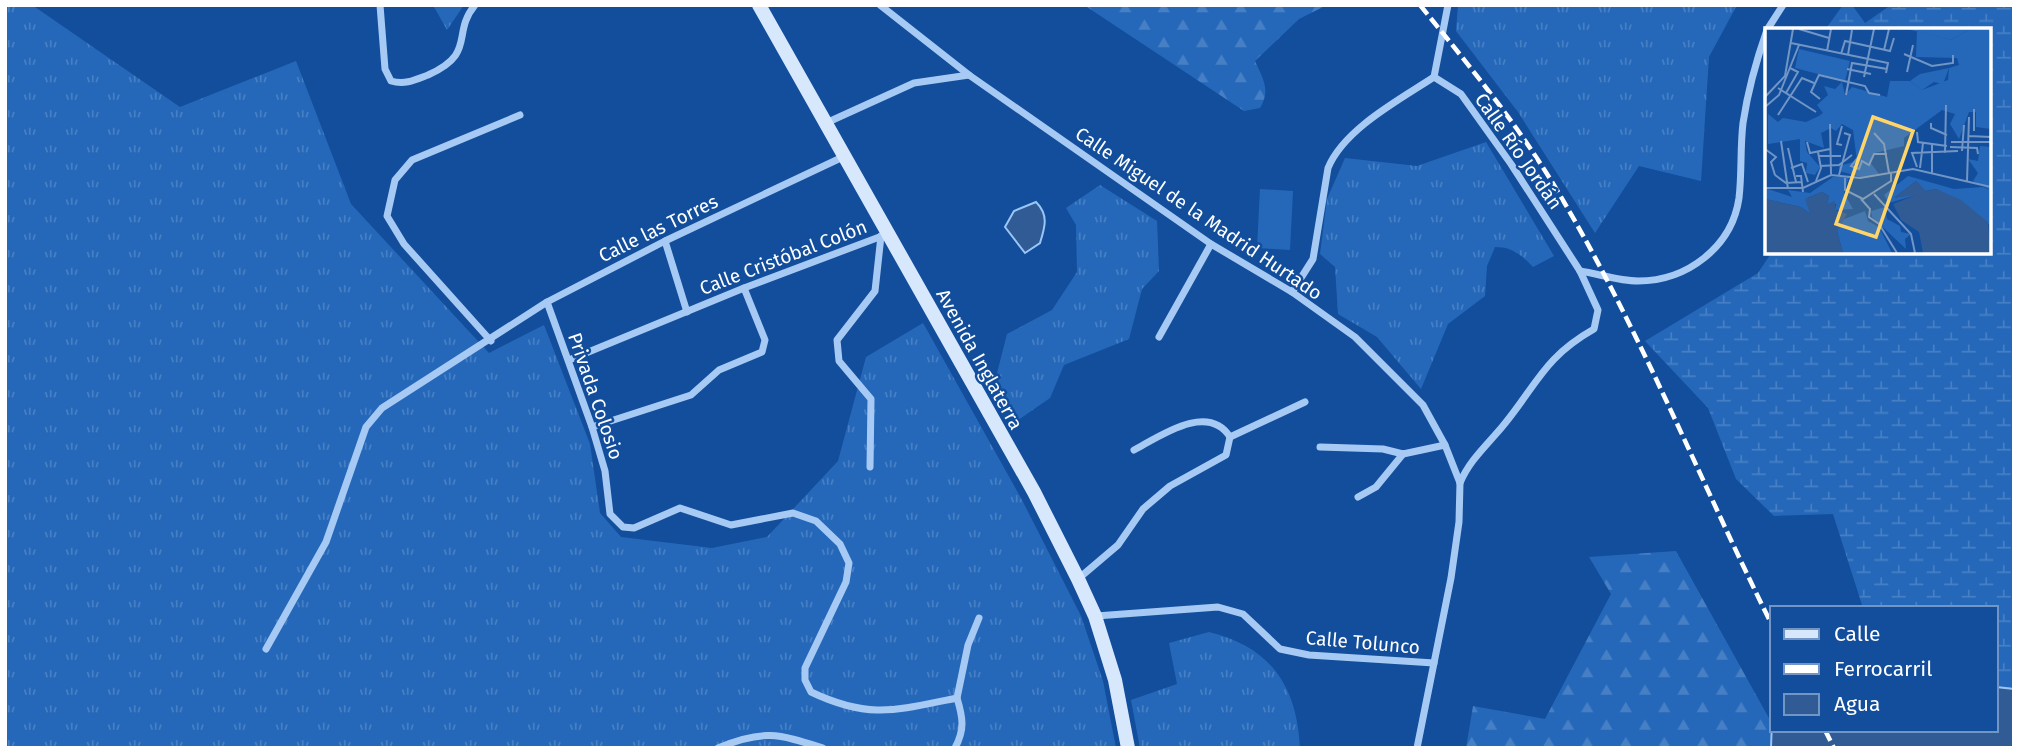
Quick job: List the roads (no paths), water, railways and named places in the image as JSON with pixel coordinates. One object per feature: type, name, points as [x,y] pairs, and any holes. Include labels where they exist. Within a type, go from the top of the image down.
[{"type":"main road","name":"Avenida Inglaterra","points":[[759,5],[846,156],[953,354],[1034,492],[1078,579],[1095,616],[1115,680],[1128,748]]},
{"type":"street","points":[[380,5],[385,69],[391,81],[402,84],[456,60],[475,5]]},
{"type":"street","name":"Calle Miguel de la Madrid Hurtado","points":[[880,5],[884,11],[969,75],[1211,244],[1292,292],[1355,337],[1423,405],[1445,445],[1460,483],[1459,522],[1417,748]]},
{"type":"street","points":[[1292,292],[1312,259],[1328,168],[1334,154],[1379,112],[1434,77],[1448,5]]},
{"type":"street","points":[[1768,28],[1783,5]]},
{"type":"street","points":[[1580,271],[1637,281],[1675,276],[1696,264],[1725,240],[1739,200],[1743,125],[1752,72],[1765,36]]},
{"type":"street","points":[[826,123],[914,83],[969,75]]},
{"type":"street","name":"Calle Río Jordán","points":[[1434,77],[1461,94],[1511,164],[1580,271],[1598,310],[1594,329],[1570,342],[1550,360],[1503,425],[1466,466],[1460,483]]},
{"type":"street","points":[[491,341],[404,244],[387,216],[395,180],[412,160],[520,115]]},
{"type":"street","name":"Calle las Torres","points":[[266,649],[327,542],[366,427],[382,408],[491,341],[547,302],[665,241],[846,156]]},
{"type":"street","points":[[870,467],[871,399],[839,361],[837,340],[875,291],[886,234]]},
{"type":"street","name":"Calle Cristóbal Colón","points":[[569,360],[744,288],[886,234]]},
{"type":"street","name":"Calle Cristóbal Colón","points":[[665,241],[687,312]]},
{"type":"street","points":[[1159,337],[1211,244]]},
{"type":"street","points":[[592,427],[691,395],[719,370],[762,352],[765,340],[744,288]]},
{"type":"street","name":"Privada Colosio","points":[[547,302],[592,427],[605,471],[610,514],[622,527],[634,528],[680,508],[731,525],[793,513],[816,521],[840,544],[849,563],[846,582],[806,668],[805,680],[811,692],[853,707],[883,713],[957,698]]},
{"type":"street","points":[[1230,437],[1305,402]]},
{"type":"street","points":[[1078,579],[1118,545],[1143,509],[1170,486],[1226,455],[1230,437],[1225,428],[1207,421],[1184,424],[1134,450]]},
{"type":"street","points":[[1320,447],[1383,449],[1403,454],[1445,445]]},
{"type":"street","points":[[1358,497],[1376,487],[1403,454]]},
{"type":"street","name":"Calle Tolunco","points":[[1095,616],[1218,607],[1242,614],[1279,649],[1309,655],[1434,663]]},
{"type":"street","points":[[955,748],[962,735],[964,719],[957,698],[968,645],[979,618]]},
{"type":"street","points":[[718,748],[739,739],[775,733],[822,748]]},
{"type":"water","points":[[1036,202],[1044,216],[1043,232],[1040,243],[1025,253],[1005,227],[1014,211]]},
{"type":"water","points":[[1998,687],[2014,689],[2014,748],[1771,748],[1772,732],[1998,732]]},
{"type":"railway","points":[[1420,5],[1512,122],[1561,197],[1645,355],[1770,621]]},
{"type":"railway","points":[[1826,732],[1834,748]]}]
